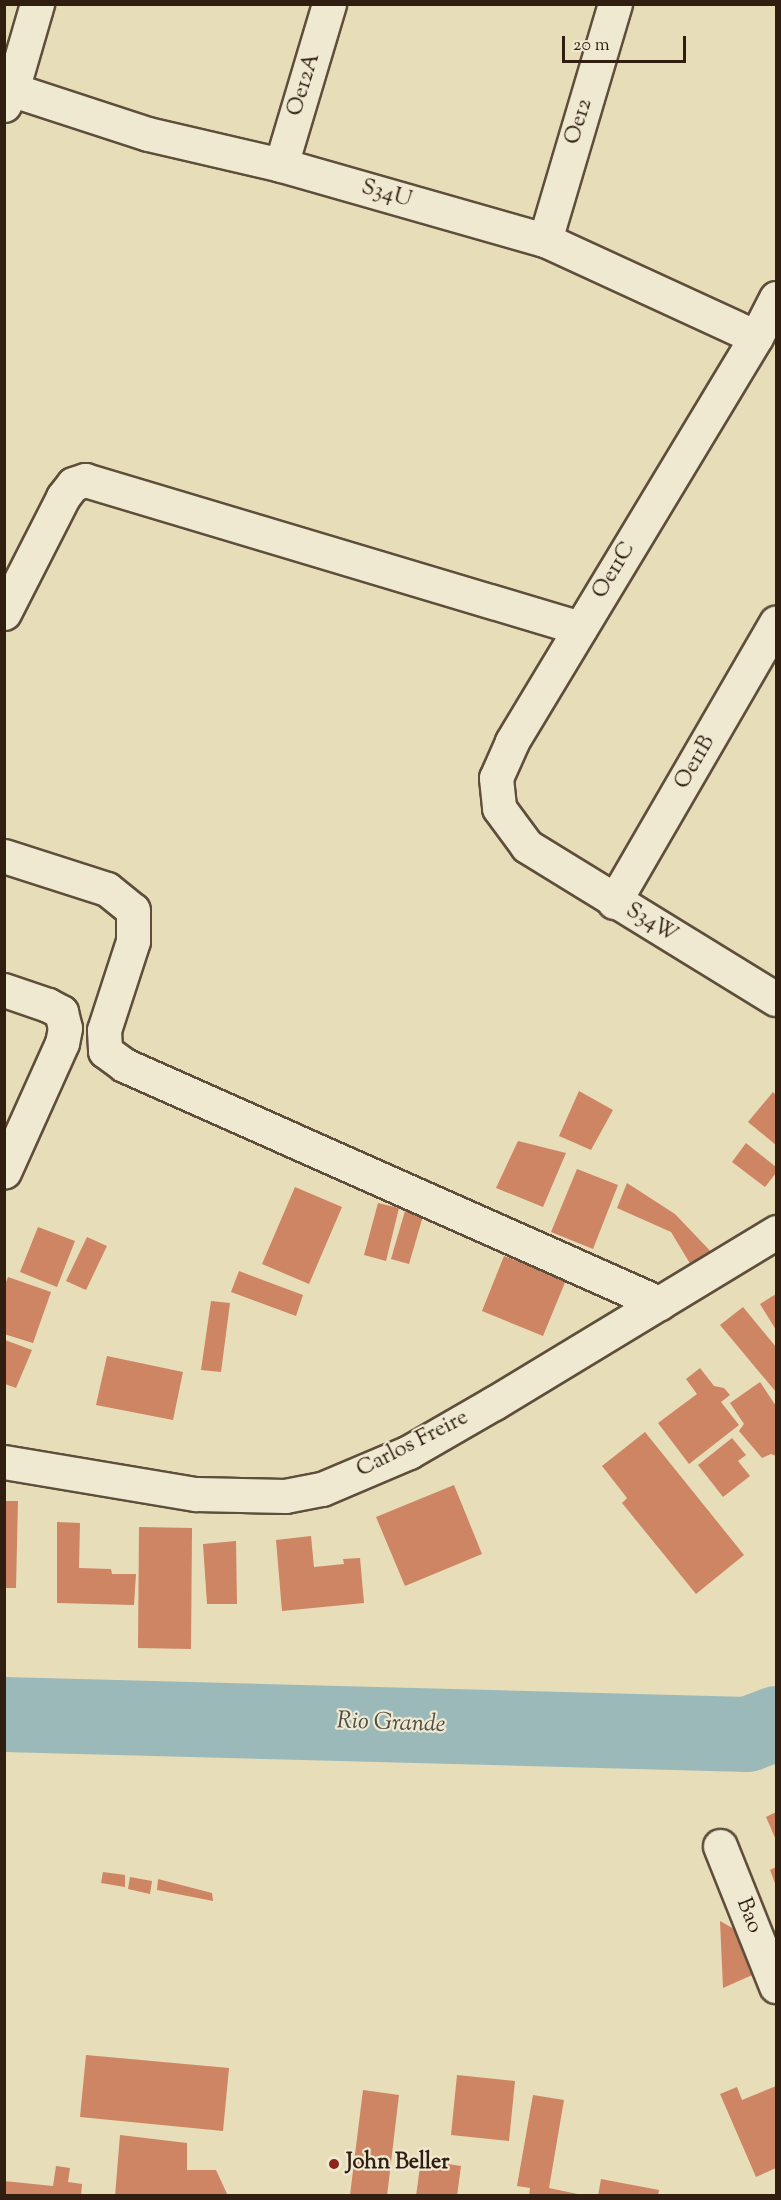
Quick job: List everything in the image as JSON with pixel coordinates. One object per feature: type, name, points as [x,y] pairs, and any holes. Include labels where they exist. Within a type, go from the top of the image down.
[{"type":"street","points":[[7,94],[37,4]]},
{"type":"street","name":"Oe12A","points":[[281,165],[329,4]]},
{"type":"street","name":"Oe12","points":[[545,240],[615,4]]},
{"type":"street","name":"S34U","points":[[7,94],[148,134],[281,165],[545,240],[756,337]]},
{"type":"street","name":"Oe11C","points":[[528,846],[499,808],[496,778],[512,742],[756,337],[777,298]]},
{"type":"street","points":[[4,613],[63,497],[73,484],[85,480],[580,628]]},
{"type":"street","name":"Oe11B","points":[[614,902],[777,623]]},
{"type":"street","name":"S34W","points":[[528,846],[614,902],[777,999]]},
{"type":"street","points":[[4,856],[107,890],[133,910],[133,940],[104,1030],[105,1051],[124,1065],[659,1303]]},
{"type":"street","points":[[4,990],[48,1005],[61,1012],[65,1028],[62,1043],[4,1172]]},
{"type":"street","name":"Carlos Freire","points":[[4,1461],[196,1494],[285,1497],[303,1494],[409,1452],[777,1232]]},
{"type":"street","name":"Bao","points":[[720,1846],[777,1986]]},
{"type":"building","points":[[579,1091],[613,1110],[591,1150],[559,1136]]},
{"type":"building","points":[[773,1092],[776,1095],[776,1145],[748,1122]]},
{"type":"building","points":[[518,1141],[566,1153],[543,1207],[496,1188]]},
{"type":"building","points":[[746,1143],[776,1167],[776,1173],[765,1187],[732,1162]]},
{"type":"building","points":[[577,1169],[618,1185],[593,1249],[551,1232]]},
{"type":"building","points":[[627,1183],[675,1214],[716,1257],[697,1275],[671,1232],[617,1208]]},
{"type":"building","points":[[295,1187],[342,1207],[309,1284],[262,1264]]},
{"type":"building","points":[[378,1203],[399,1208],[386,1261],[364,1255]]},
{"type":"building","points":[[405,1211],[423,1216],[409,1264],[391,1259]]},
{"type":"building","points":[[38,1227],[75,1241],[57,1287],[20,1272]]},
{"type":"building","points":[[87,1237],[107,1246],[86,1290],[66,1281]]},
{"type":"building","points":[[504,1256],[566,1280],[543,1336],[482,1311]]},
{"type":"building","points":[[239,1271],[303,1295],[296,1316],[231,1292]]},
{"type":"building","points":[[8,1277],[51,1292],[33,1343],[4,1334],[4,1287]]},
{"type":"building","points":[[776,1294],[776,1330],[760,1304]]},
{"type":"building","points":[[211,1301],[230,1303],[221,1372],[201,1370]]},
{"type":"building","points":[[743,1307],[776,1347],[776,1392],[720,1325]]},
{"type":"building","points":[[5,1340],[32,1350],[16,1388],[5,1384]]},
{"type":"building","points":[[107,1356],[183,1372],[173,1420],[96,1405]]},
{"type":"building","points":[[700,1368],[714,1386],[724,1388],[730,1395],[721,1402],[739,1425],[689,1464],[658,1423],[697,1394],[686,1379]]},
{"type":"building","points":[[760,1382],[776,1406],[776,1456],[771,1454],[762,1458],[739,1431],[744,1424],[730,1403]]},
{"type":"building","points":[[645,1432],[744,1555],[696,1594],[622,1503],[627,1498],[602,1466]]},
{"type":"building","points":[[732,1438],[746,1455],[738,1461],[750,1476],[723,1497],[698,1465]]},
{"type":"building","points":[[454,1485],[482,1554],[405,1586],[376,1517]]},
{"type":"building","points":[[5,1501],[18,1501],[16,1588],[5,1588]]},
{"type":"building","points":[[57,1522],[80,1523],[79,1568],[111,1569],[112,1574],[136,1574],[134,1605],[57,1603]]},
{"type":"building","points":[[139,1527],[192,1528],[191,1649],[138,1648]]},
{"type":"building","points":[[311,1536],[314,1567],[344,1564],[343,1559],[360,1558],[364,1603],[282,1611],[276,1540]]},
{"type":"building","points":[[236,1541],[237,1604],[207,1604],[203,1544]]},
{"type":"building","points":[[776,1812],[776,1840],[766,1817]]},
{"type":"building","points":[[776,1867],[776,1886],[770,1870]]},
{"type":"building","points":[[103,1872],[125,1875],[125,1887],[101,1883]]},
{"type":"building","points":[[130,1877],[152,1881],[150,1894],[128,1889]]},
{"type":"building","points":[[158,1879],[212,1893],[213,1901],[157,1890]]},
{"type":"building","points":[[720,1921],[736,1930],[759,1972],[723,1988]]},
{"type":"building","points":[[86,2055],[229,2068],[223,2131],[80,2117]]},
{"type":"building","points":[[457,2075],[515,2081],[509,2141],[451,2135]]},
{"type":"building","points":[[776,2086],[776,2168],[756,2177],[720,2094],[737,2087],[742,2100]]},
{"type":"building","points":[[363,2090],[399,2095],[387,2196],[350,2195]]},
{"type":"building","points":[[533,2095],[564,2100],[549,2188],[587,2196],[529,2196],[530,2188],[517,2186]]},
{"type":"building","points":[[120,2135],[187,2143],[187,2170],[216,2170],[228,2196],[115,2196]]},
{"type":"building","points":[[421,2160],[461,2166],[457,2196],[416,2196]]},
{"type":"building","points":[[56,2166],[70,2168],[68,2182],[82,2184],[81,2196],[4,2196],[4,2181],[53,2186]]},
{"type":"building","points":[[601,2179],[659,2190],[658,2196],[598,2196]]},
{"type":"waterway","name":"Rio Grande","points":[[4,1714],[747,1734],[776,1723]]},
{"type":"place","name":"John Beller","points":[[334,2164]]}]
